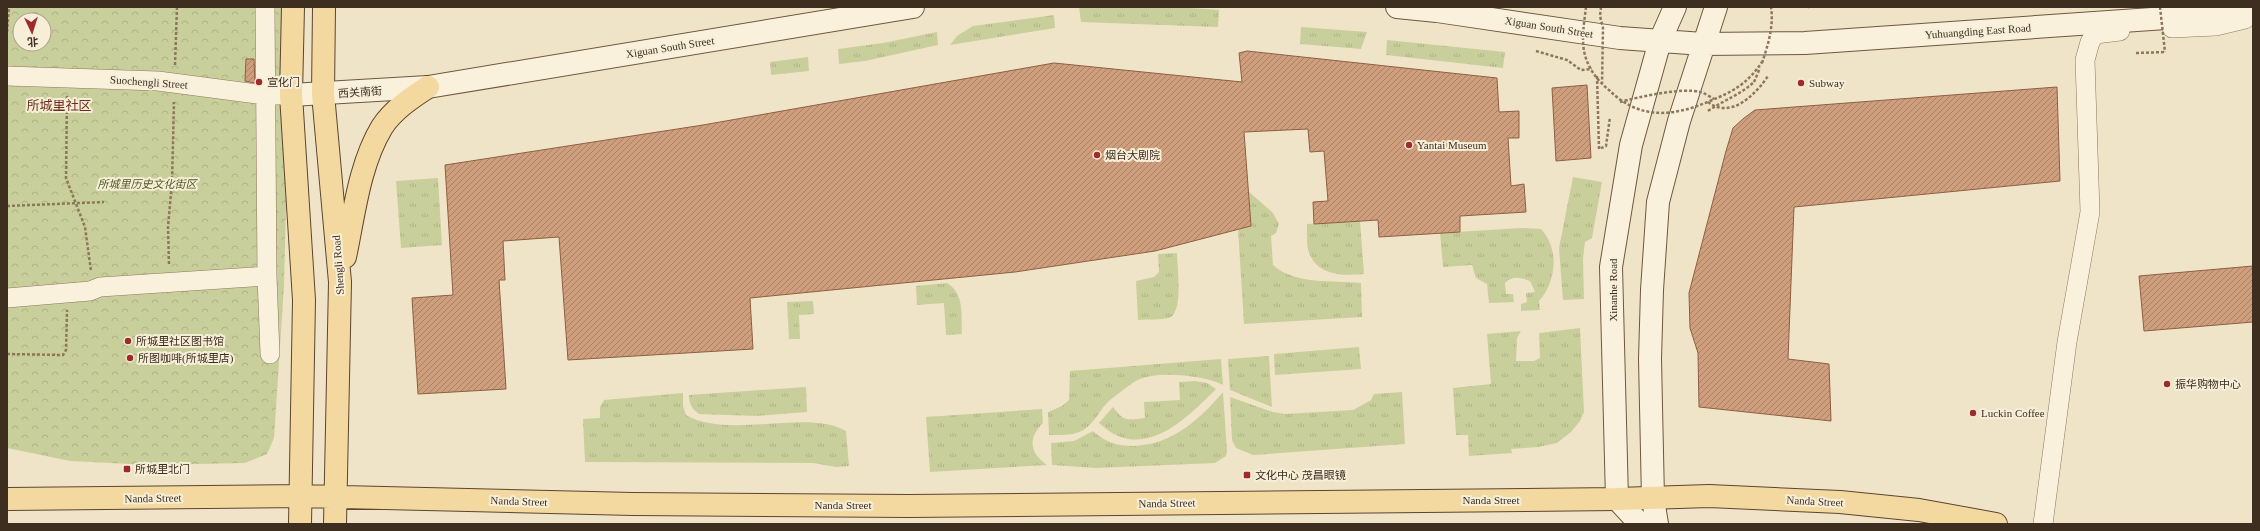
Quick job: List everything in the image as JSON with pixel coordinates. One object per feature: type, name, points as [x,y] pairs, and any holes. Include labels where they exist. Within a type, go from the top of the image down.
[{"type":"main road","points":[[293,7],[291,95],[304,300],[300,524]]},
{"type":"main road","name":"Shengli Road","points":[[324,7],[323,94],[340,282],[335,524]]},
{"type":"main road","points":[[340,282],[354,211],[372,150],[382,127],[409,99],[428,87]]},
{"type":"main road","name":"Nanda Street","points":[[7,499],[336,496],[632,504],[902,506],[1653,499],[1709,496],[1840,502],[1919,510],[1996,524]]},
{"type":"street","points":[[266,7],[264,95],[270,354]]},
{"type":"street","name":"Xiguan South Street","points":[[428,87],[913,7]]},
{"type":"street","name":"Xiguan South Street","points":[[1396,7],[1437,10],[1620,38],[1703,44]]},
{"type":"street","name":"Xinanhe Road","points":[[1617,499],[1611,267],[1631,145],[1660,41],[1675,7]]},
{"type":"street","points":[[1657,524],[1653,499],[1650,359],[1652,290],[1658,202],[1679,122],[1716,7]]},
{"type":"street","points":[[2043,524],[2067,342],[2090,212],[2085,60],[2090,42],[2095,34],[2128,30],[2216,26],[2241,21],[2253,13]]},
{"type":"street","name":"Yuhuangding East Road","points":[[1703,44],[1805,43],[2253,13]]},
{"type":"street","name":"Suochengli Street","points":[[7,76],[174,83],[264,95],[291,95]]},
{"type":"street","name":"西关南街","points":[[291,95],[428,87]]},
{"type":"street","points":[[7,298],[94,290],[100,287],[267,276]]},
{"type":"street","points":[[1617,499],[1640,524]]},
{"type":"path","points":[[7,32],[9,7]]},
{"type":"path","points":[[174,282],[169,266],[168,227],[172,182],[174,83],[178,7]]},
{"type":"path","points":[[1586,7],[1583,39],[1586,61],[1602,84],[1620,102],[1650,113],[1665,113],[1687,110],[1714,100],[1741,87],[1762,62]]},
{"type":"path","points":[[1601,7],[1600,16],[1603,28],[1602,84]]},
{"type":"path","points":[[1708,112],[1718,104],[1744,92],[1754,82],[1770,38],[1772,17],[1771,7]]},
{"type":"path","points":[[2136,53],[2164,52],[2160,7]]},
{"type":"path","points":[[1536,51],[1567,60],[1581,70],[1592,69]]},
{"type":"path","points":[[1597,76],[1599,149],[1606,146],[1610,117]]},
{"type":"path","points":[[1708,102],[1720,108],[1745,102],[1755,94],[1768,76]]},
{"type":"path","points":[[67,78],[66,178],[74,203],[85,227],[94,290]]},
{"type":"path","points":[[1620,102],[1666,93],[1683,92],[1700,92],[1714,100]]},
{"type":"path","points":[[7,206],[104,202]]},
{"type":"path","points":[[7,354],[63,355],[66,350],[67,293]]},
{"type":"green space","name":"所城里历史文化街区","points":[[7,7],[284,7],[287,169],[284,286],[274,438],[267,454],[245,463],[151,465],[70,461],[7,448]]},
{"type":"green space","points":[[1079,7],[1177,7],[1219,10],[1218,27],[1081,22]]},
{"type":"green space","points":[[1054,15],[1055,28],[950,45],[957,36],[973,26]]},
{"type":"green space","points":[[1301,27],[1367,32],[1361,49],[1300,44]]},
{"type":"green space","points":[[937,32],[938,45],[865,61],[839,64],[838,49],[883,43]]},
{"type":"green space","points":[[1387,40],[1505,52],[1503,68],[1386,55]]},
{"type":"green space","points":[[808,57],[809,71],[771,75],[770,62]]},
{"type":"green space","points":[[1573,177],[1602,182],[1592,238],[1585,242],[1583,259],[1584,299],[1563,300],[1559,248]]},
{"type":"green space","points":[[438,178],[442,245],[401,248],[396,181]]},
{"type":"green space","points":[[1248,191],[1273,213],[1279,224],[1276,233],[1271,236],[1273,265],[1292,276],[1303,279],[1361,283],[1362,317],[1244,324],[1238,229],[1251,225]]},
{"type":"green space","points":[[1360,221],[1364,274],[1349,275],[1333,273],[1326,271],[1314,262],[1308,248],[1307,224]]},
{"type":"green space","points":[[1522,228],[1541,229],[1551,246],[1554,265],[1549,285],[1539,301],[1540,310],[1521,311],[1521,304],[1527,302],[1526,293],[1535,292],[1530,281],[1520,278],[1508,280],[1505,283],[1506,294],[1513,294],[1514,302],[1489,303],[1487,284],[1476,278],[1472,265],[1443,267],[1440,233]]},
{"type":"green space","points":[[1177,253],[1179,288],[1177,308],[1174,314],[1165,319],[1138,320],[1136,281],[1154,277],[1159,272],[1158,254]]},
{"type":"green space","points":[[947,283],[957,293],[959,299],[962,312],[962,334],[946,335],[944,303],[917,305],[916,286]]},
{"type":"green space","points":[[813,301],[814,314],[799,315],[800,339],[789,339],[787,302]]},
{"type":"green space","points":[[1580,328],[1584,412],[1580,421],[1571,432],[1557,443],[1538,447],[1511,449],[1512,453],[1469,456],[1468,435],[1456,435],[1453,388],[1491,384],[1487,334],[1521,331],[1517,338],[1516,361],[1534,361],[1540,358],[1539,333]]},
{"type":"green space","points":[[1359,347],[1361,369],[1275,375],[1274,354]]},
{"type":"green space","points":[[1269,356],[1272,407],[1230,390],[1228,359]]},
{"type":"green space","points":[[1221,359],[1223,385],[1192,376],[1167,375],[1144,378],[1136,381],[1109,401],[1092,423],[1085,429],[1072,434],[1049,435],[1048,412],[1062,406],[1069,400],[1070,371]]},
{"type":"green space","points":[[1195,381],[1207,383],[1216,389],[1191,413],[1162,433],[1147,438],[1131,439],[1115,435],[1099,423],[1113,407],[1123,418],[1145,418],[1144,402],[1180,400],[1179,382]]},
{"type":"green space","points":[[806,387],[807,412],[756,416],[699,414],[691,406],[689,398],[689,395]]},
{"type":"green space","points":[[1223,392],[1227,451],[1226,456],[1215,463],[1096,468],[1052,465],[1051,443],[1074,441],[1093,431],[1107,441],[1122,445],[1134,446],[1161,441],[1184,429],[1195,421]]},
{"type":"green space","points":[[1402,392],[1405,444],[1253,455],[1236,448],[1232,440],[1230,397],[1273,412],[1285,414],[1353,410],[1371,400],[1374,394]]},
{"type":"green space","points":[[683,393],[683,406],[686,415],[704,422],[724,425],[746,425],[811,422],[830,425],[846,431],[849,466],[836,467],[813,463],[585,462],[583,419],[600,418],[600,407],[604,400]]},
{"type":"green space","points":[[1042,409],[1043,423],[1035,434],[1033,445],[1037,455],[1047,465],[930,472],[926,417]]},
{"type":"building","points":[[1247,51],[1497,78],[1499,112],[1519,111],[1519,138],[1508,138],[1511,186],[1524,184],[1526,212],[1460,216],[1460,232],[1379,237],[1378,220],[1314,224],[1313,202],[1328,201],[1324,151],[1310,152],[1308,129],[1244,132],[1251,226],[1155,251],[1015,272],[750,298],[753,349],[568,360],[559,237],[503,241],[505,280],[499,280],[506,389],[418,394],[412,298],[453,295],[445,165],[703,125],[1054,63],[1242,82],[1239,53]]},
{"type":"building","points":[[246,59],[254,59],[255,83],[245,81]]},
{"type":"building","points":[[1587,85],[1591,158],[1556,161],[1552,88]]},
{"type":"building","points":[[2057,87],[2060,181],[1794,207],[1788,359],[1829,364],[1831,421],[1699,407],[1698,353],[1690,328],[1689,293],[1733,128],[1744,118],[1755,110]]},
{"type":"building","points":[[2253,266],[2253,322],[2144,331],[2139,276]]},
{"type":"place","name":"宣化门","points":[[259,82]]},
{"type":"place","name":"Subway","points":[[1801,83]]},
{"type":"place","name":"Yantai Museum","points":[[1409,145]]},
{"type":"place","name":"烟台大剧院","points":[[1097,155]]},
{"type":"place","name":"所城里社区图书馆","points":[[128,341]]},
{"type":"place","name":"所图咖啡(所城里店)","points":[[130,358]]},
{"type":"place","name":"振华购物中心","points":[[2167,384]]},
{"type":"place","name":"Luckin Coffee","points":[[1973,413]]},
{"type":"place","name":"所城里北门","points":[[127,469]]},
{"type":"place","name":"文化中心 茂昌眼镜","points":[[1247,475]]},
{"type":"district","name":"所城里社区","points":[[59,105]]}]
